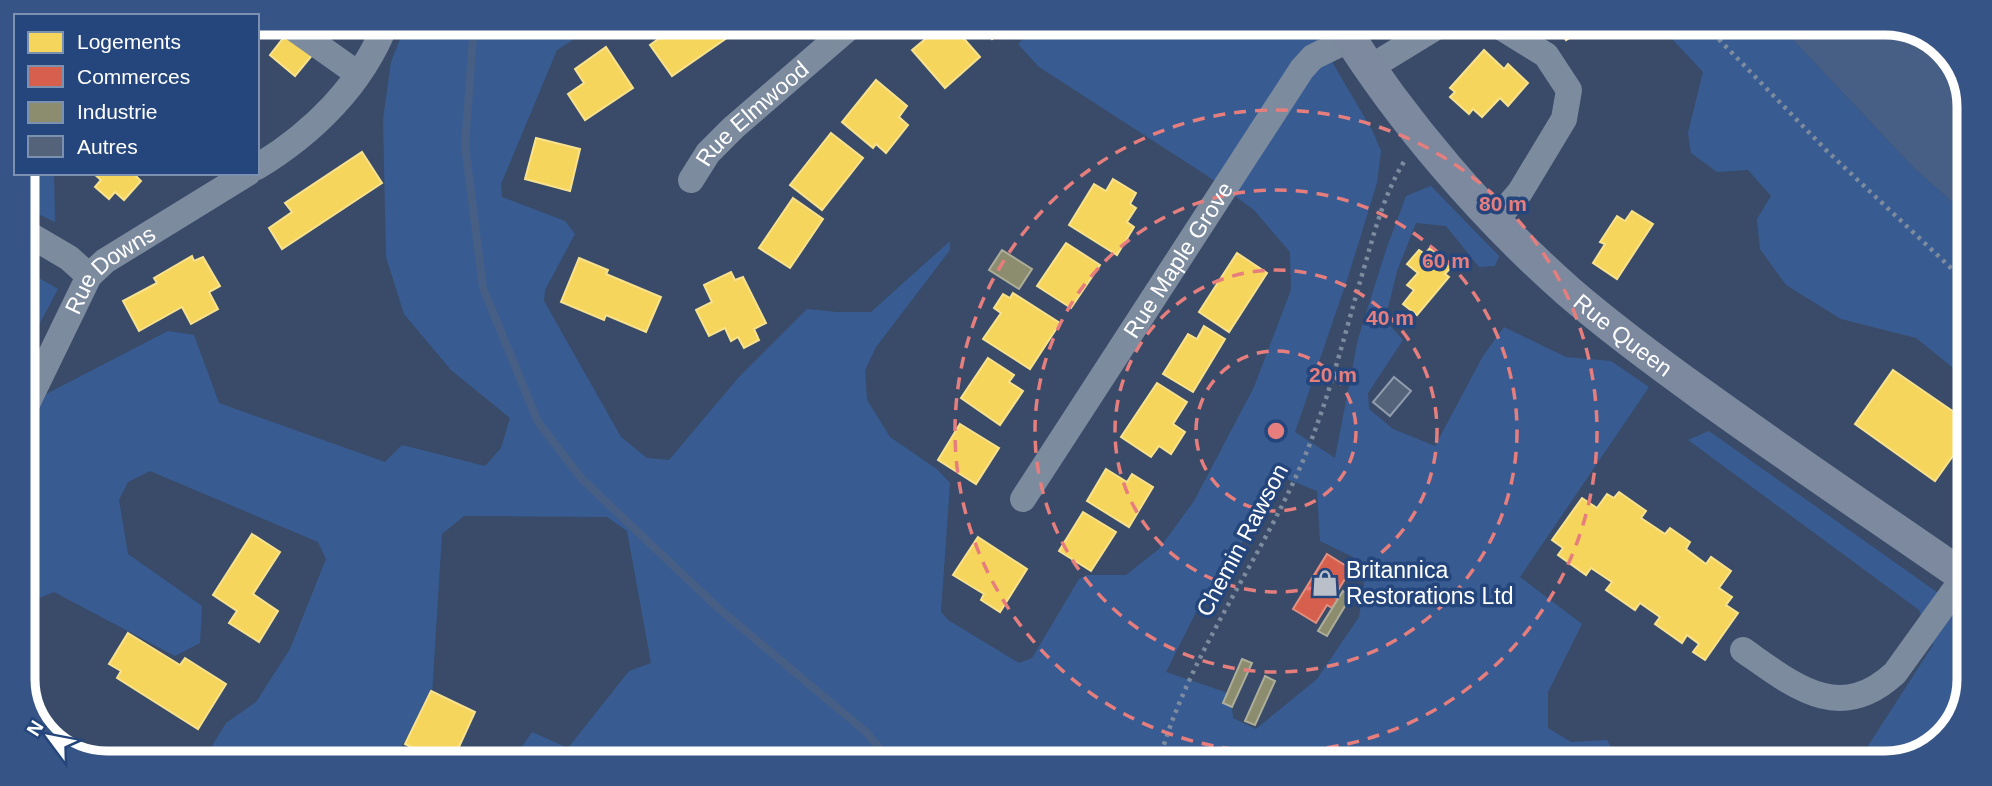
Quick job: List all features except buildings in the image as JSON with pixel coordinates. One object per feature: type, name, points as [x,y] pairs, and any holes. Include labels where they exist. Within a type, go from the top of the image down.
[{"type":"main road","name":"Rue Queen","points":[[1348,35],[1424,139],[1475,200],[1570,293],[1642,351],[1957,571]]},
{"type":"street","points":[[303,35],[358,74]]},
{"type":"street","points":[[259,166],[327,113],[350,88],[379,35]]},
{"type":"street","name":"Rue Elmwood","points":[[691,180],[708,153],[733,128],[840,35]]},
{"type":"street","name":"Rue Maple Grove","points":[[1023,499],[1302,69],[1342,35]]},
{"type":"street","points":[[1371,67],[1423,35]]},
{"type":"street","points":[[1496,220],[1520,192],[1564,118],[1569,90],[1546,55],[1514,35]]},
{"type":"street","name":"Rue Downs","points":[[35,387],[89,275],[105,261],[245,175]]},
{"type":"street","points":[[35,238],[69,258],[89,275]]},
{"type":"street","points":[[1743,650],[1805,691],[1821,697],[1857,698],[1883,685],[1895,673],[1957,588]]},
{"type":"path","points":[[1715,35],[1827,150],[1957,274]]},
{"type":"path","name":"Chemin Rawson","points":[[1161,751],[1188,681],[1307,452],[1321,415],[1384,199],[1405,159],[1424,139]]},
{"type":"shaded area","points":[[402,35],[581,35],[557,50],[501,184],[502,197],[565,221],[575,234],[545,290],[544,301],[621,437],[647,458],[669,460],[739,377],[807,309],[871,312],[950,241],[950,250],[876,347],[865,370],[867,400],[890,437],[938,470],[950,483],[941,612],[948,620],[1019,663],[1032,658],[1079,579],[1087,575],[1126,575],[1159,549],[1194,501],[1254,387],[1291,290],[1290,252],[1254,210],[1206,175],[1039,67],[1018,44],[1027,35],[1316,35],[1372,130],[1381,151],[1377,183],[1295,432],[1335,458],[1358,339],[1386,250],[1406,196],[1431,186],[1499,256],[1495,266],[1479,267],[1446,226],[1416,223],[1397,271],[1385,320],[1403,340],[1368,393],[1369,409],[1393,429],[1435,446],[1483,356],[1504,327],[1566,357],[1611,361],[1649,387],[1520,577],[1582,624],[1548,692],[1548,728],[1571,742],[1607,740],[1613,751],[517,751],[532,732],[568,748],[629,671],[651,663],[627,531],[607,517],[464,516],[442,534],[432,694],[399,751],[209,751],[226,723],[256,702],[290,649],[326,559],[318,542],[150,471],[128,482],[119,500],[128,554],[202,606],[200,643],[175,656],[54,592],[35,600],[35,400],[168,331],[194,335],[219,403],[385,462],[402,445],[485,466],[501,448],[510,418],[451,370],[404,314],[386,257],[383,119],[391,62]],"holes":[[[1282,477],[1317,491],[1320,541],[1353,557],[1362,572],[1364,586],[1359,617],[1317,679],[1256,729],[1233,718],[1232,707],[1223,703],[1228,693],[1166,672],[1200,604],[1250,531]]]},
{"type":"shaded area","points":[[1668,35],[1789,35],[1914,168],[1957,206],[1957,371],[1916,338],[1841,319],[1786,285],[1760,249],[1757,219],[1771,196],[1748,170],[1717,172],[1691,153],[1688,133],[1703,72]]},
{"type":"shaded area","points":[[1789,35],[1899,36],[1917,42],[1936,56],[1952,79],[1956,93],[1957,206],[1914,168]]},
{"type":"shaded area","points":[[35,175],[54,175],[55,222],[35,213]]},
{"type":"shaded area","points":[[35,276],[58,289],[35,332]]},
{"type":"shaded area","points":[[1709,431],[1957,606],[1956,689],[1947,715],[1933,733],[1908,747],[1865,751],[1933,645],[1919,610],[1688,440]]},
{"type":"waterway","points":[[473,35],[465,145],[483,288],[538,422],[582,479],[717,607],[866,732],[882,751]]},
{"type":"place","name":"Britannica Restorations Ltd","points":[[1325,583]]}]
